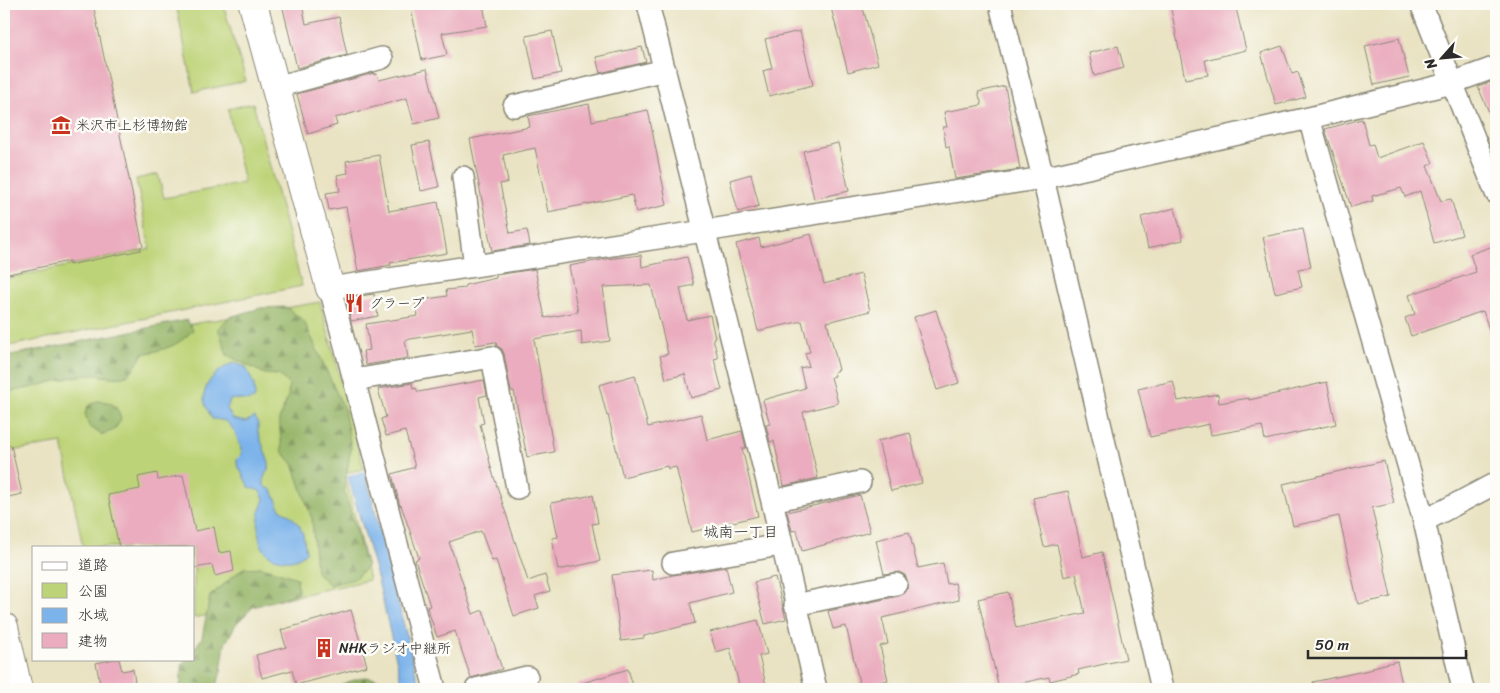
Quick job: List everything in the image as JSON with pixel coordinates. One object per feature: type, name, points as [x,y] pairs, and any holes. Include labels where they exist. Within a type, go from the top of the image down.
[{"type":"street","points":[[252,4],[330,288],[435,689]]},
{"type":"street","points":[[648,4],[772,501],[816,689]]},
{"type":"street","points":[[1000,4],[1043,178],[1162,689]]},
{"type":"street","points":[[1421,4],[1496,193]]},
{"type":"street","points":[[276,87],[382,58]]},
{"type":"street","points":[[330,288],[1043,178],[1310,118],[1452,83],[1496,67]]},
{"type":"street","points":[[514,106],[665,70]]},
{"type":"street","points":[[1310,118],[1424,521],[1463,689]]},
{"type":"street","points":[[463,177],[475,266]]},
{"type":"street","points":[[354,380],[492,357],[517,488]]},
{"type":"street","points":[[772,501],[860,482]]},
{"type":"street","points":[[1424,521],[1496,483]]},
{"type":"street","points":[[674,563],[782,545]]},
{"type":"street","points":[[795,605],[896,584]]},
{"type":"street","points":[[4,627],[18,689]]},
{"type":"street","points":[[476,689],[527,677]]},
{"type":"green space","points":[[176,4],[223,4],[246,81],[194,92]]},
{"type":"green space","points":[[253,103],[302,286],[4,347],[4,279],[150,249],[136,179],[158,174],[164,198],[244,183],[228,109]]},
{"type":"green space","points":[[320,302],[364,469],[345,473],[369,580],[195,618],[195,546],[83,546],[62,443],[5,452],[4,356]]},
{"type":"green space","points":[[286,307],[304,321],[344,409],[351,447],[344,490],[367,567],[354,579],[330,585],[316,572],[312,519],[293,464],[282,451],[279,420],[288,397],[289,385],[279,375],[265,374],[227,355],[218,328],[230,317],[261,308]]},
{"type":"green space","points":[[187,320],[193,330],[187,336],[158,351],[143,354],[132,370],[123,377],[81,376],[26,389],[4,392],[4,357]]},
{"type":"green space","points":[[97,401],[107,402],[116,407],[121,420],[114,430],[102,435],[89,426],[85,413],[88,406]]},
{"type":"green space","points":[[262,567],[297,578],[298,593],[253,607],[236,624],[225,644],[216,689],[180,689],[182,664],[185,660],[195,660],[195,648],[202,638],[210,596],[243,568]]},
{"type":"green space","points":[[365,677],[387,681],[394,689],[334,689],[348,682]]},
{"type":"water","points":[[234,363],[246,367],[254,385],[255,398],[252,400],[230,400],[227,409],[233,419],[245,422],[255,417],[269,463],[264,477],[264,486],[272,490],[280,509],[291,516],[299,525],[303,534],[306,552],[294,559],[275,558],[267,553],[262,546],[258,528],[264,499],[260,491],[249,487],[237,464],[237,459],[242,454],[234,431],[225,421],[212,419],[205,405],[204,393],[209,382],[223,368]]},
{"type":"water","points":[[365,472],[420,689],[403,689],[378,580],[348,476]]},
{"type":"building","name":"米沢市上杉博物館","points":[[4,4],[93,4],[143,246],[140,247],[141,250],[69,265],[69,261],[4,275]]},
{"type":"building","points":[[282,4],[302,4],[306,24],[339,17],[347,55],[297,68]]},
{"type":"building","points":[[410,4],[483,4],[487,26],[442,33],[447,55],[422,60]]},
{"type":"building","points":[[830,4],[862,4],[878,64],[848,72]]},
{"type":"building","points":[[1170,4],[1235,4],[1246,50],[1205,60],[1208,75],[1185,79]]},
{"type":"building","points":[[552,31],[561,73],[535,79],[526,36]]},
{"type":"building","points":[[800,31],[813,85],[769,96],[763,71],[772,68],[765,39]]},
{"type":"building","points":[[1399,38],[1409,77],[1374,85],[1365,46]]},
{"type":"building","points":[[1118,46],[1124,68],[1094,76],[1089,53]]},
{"type":"building","points":[[1282,46],[1292,74],[1298,72],[1306,97],[1276,105],[1261,53]]},
{"type":"building","points":[[642,47],[646,62],[600,73],[596,57]]},
{"type":"building","points":[[427,69],[439,118],[414,124],[407,98],[335,118],[337,125],[308,134],[297,94],[374,73],[374,75],[377,74],[379,80]]},
{"type":"building","points":[[1496,80],[1496,128],[1478,87]]},
{"type":"building","points":[[1005,86],[1020,169],[955,179],[949,146],[946,147],[943,127],[947,127],[944,112],[982,105],[978,92]]},
{"type":"building","points":[[589,104],[592,121],[648,110],[667,205],[636,212],[632,195],[548,212],[535,148],[503,155],[508,182],[500,184],[510,233],[527,230],[530,245],[492,251],[470,139],[530,127],[528,116]]},
{"type":"building","points":[[1362,119],[1369,145],[1373,144],[1377,158],[1424,141],[1433,163],[1427,166],[1441,201],[1451,199],[1462,235],[1434,243],[1420,191],[1405,197],[1401,188],[1372,196],[1373,201],[1351,207],[1325,129]]},
{"type":"building","points":[[429,142],[439,187],[421,191],[412,145]]},
{"type":"building","points":[[838,143],[849,191],[814,199],[803,151]]},
{"type":"building","points":[[379,155],[389,211],[438,202],[447,253],[358,271],[346,207],[329,210],[326,193],[340,191],[337,175],[348,173],[346,161]]},
{"type":"building","points":[[751,174],[759,206],[738,212],[730,180]]},
{"type":"building","points":[[1175,208],[1183,240],[1148,248],[1141,217]]},
{"type":"building","points":[[1303,229],[1311,267],[1298,269],[1302,287],[1275,293],[1263,237]]},
{"type":"building","points":[[811,234],[824,284],[861,274],[870,311],[827,322],[839,370],[834,372],[835,376],[831,377],[838,403],[803,412],[818,478],[784,486],[774,441],[770,442],[766,425],[770,424],[763,400],[805,388],[800,368],[809,366],[805,353],[810,352],[802,321],[758,331],[736,244],[759,238],[761,247]]},
{"type":"building","points":[[1496,245],[1496,341],[1493,342],[1483,311],[1411,336],[1405,318],[1415,314],[1409,295],[1476,272],[1470,254]]},
{"type":"building","points":[[641,255],[642,267],[687,257],[694,285],[680,288],[687,320],[710,315],[718,358],[714,359],[722,390],[691,398],[685,374],[666,379],[660,356],[668,354],[651,285],[603,287],[610,341],[582,345],[581,331],[534,339],[554,452],[527,457],[514,391],[511,391],[502,349],[497,346],[496,342],[475,345],[472,329],[405,340],[408,358],[366,365],[363,351],[370,350],[366,324],[418,316],[415,301],[447,296],[446,290],[465,288],[465,285],[496,278],[496,275],[535,269],[545,318],[578,312],[569,266]]},
{"type":"building","points":[[374,294],[378,316],[351,321],[346,298]]},
{"type":"building","points":[[936,310],[959,383],[937,390],[914,317]]},
{"type":"building","points":[[635,375],[648,427],[701,414],[707,440],[742,431],[746,448],[742,448],[758,516],[692,532],[676,467],[668,469],[667,466],[623,477],[599,385]]},
{"type":"building","points":[[484,380],[487,395],[479,397],[484,423],[480,424],[492,471],[528,581],[545,575],[550,591],[535,596],[539,608],[514,616],[496,560],[492,561],[481,531],[449,542],[473,614],[483,610],[502,669],[471,678],[455,631],[437,637],[427,607],[430,606],[415,560],[419,558],[400,506],[392,474],[415,467],[405,431],[386,436],[381,419],[386,417],[378,389],[412,383],[413,389],[416,388],[418,392]]},
{"type":"building","points":[[1173,381],[1178,401],[1218,394],[1219,403],[1249,398],[1249,400],[1327,382],[1336,424],[1265,440],[1262,426],[1211,435],[1209,424],[1150,437],[1138,389]]},
{"type":"building","points":[[910,433],[922,483],[891,491],[878,441]]},
{"type":"building","points":[[11,445],[22,494],[4,498],[4,446]]},
{"type":"building","points":[[1384,461],[1394,503],[1372,508],[1391,597],[1358,604],[1339,516],[1293,526],[1283,484]]},
{"type":"building","points":[[157,473],[158,480],[183,475],[195,531],[214,527],[219,553],[231,551],[234,571],[215,576],[212,565],[195,568],[195,546],[119,546],[108,495],[140,489],[138,477]]},
{"type":"building","points":[[1068,491],[1083,557],[1102,552],[1126,659],[1078,670],[1079,674],[1050,681],[1049,677],[999,688],[978,599],[1008,592],[1016,628],[1085,613],[1076,574],[1064,577],[1057,544],[1044,547],[1033,498]]},
{"type":"building","points":[[593,495],[598,523],[592,524],[600,561],[558,570],[552,538],[558,537],[551,503]]},
{"type":"building","points":[[860,495],[870,532],[802,551],[797,530],[792,531],[787,512]]},
{"type":"building","points":[[909,532],[918,568],[943,563],[947,584],[955,583],[959,600],[882,618],[888,644],[880,646],[888,680],[860,686],[846,626],[833,629],[828,611],[899,596],[905,593],[908,588],[908,582],[905,575],[899,572],[884,574],[876,540]]},
{"type":"building","points":[[726,567],[732,592],[690,603],[695,623],[644,636],[644,638],[621,641],[612,575],[652,570],[653,580]]},
{"type":"building","points":[[775,577],[786,619],[765,624],[754,582]]},
{"type":"building","name":"NHKラジオ中継所","points":[[351,610],[367,666],[296,685],[292,670],[262,678],[256,655],[286,647],[281,630]]},
{"type":"building","points":[[758,620],[767,654],[759,656],[767,689],[740,689],[730,648],[716,652],[710,632]]},
{"type":"building","points":[[119,660],[122,671],[133,669],[136,689],[112,689],[111,682],[100,684],[96,663]]},
{"type":"building","points":[[1397,661],[1403,689],[1314,689],[1313,682],[1373,669],[1373,667]]},
{"type":"building","points":[[628,669],[634,689],[577,689],[576,685]]},
{"type":"place","name":"米沢市上杉博物館","points":[[61,125]]},
{"type":"place","name":"グラープ","points":[[354,303]]},
{"type":"place","name":"NHKラジオ中継所","points":[[324,648]]},
{"type":"district","name":"城南一丁目","points":[[741,532]]}]
